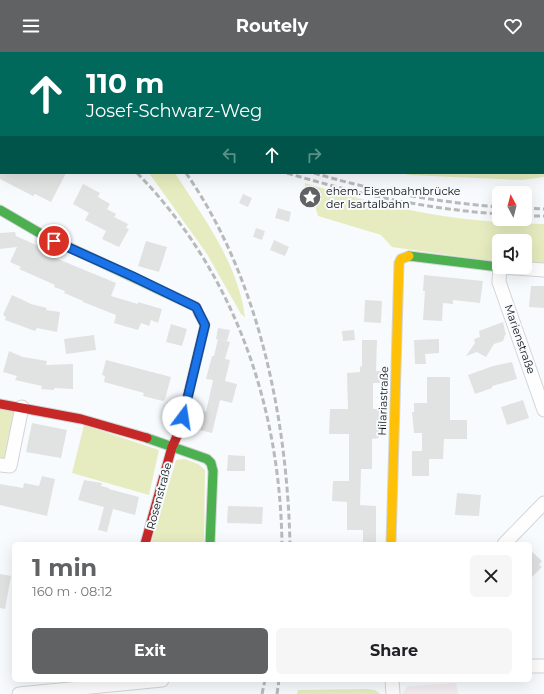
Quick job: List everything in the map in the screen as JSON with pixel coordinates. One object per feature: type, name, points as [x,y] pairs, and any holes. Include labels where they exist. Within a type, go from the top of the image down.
[{"type":"street","name":"Rosenstraße","points":[[0,210],[43,235],[196,307],[205,325],[179,432],[172,447],[147,542]]},
{"type":"street","name":"Hilariastraße","points":[[391,542],[399,263],[401,259],[406,256],[414,256],[492,266]]},
{"type":"street","points":[[532,269],[544,270]]},
{"type":"street","name":"Marienstraße","points":[[500,274],[499,282],[544,410]]},
{"type":"street","name":"Rosenstraße","points":[[0,404],[81,419],[161,442],[207,459],[211,463],[213,471],[210,542]]},
{"type":"street","points":[[0,465],[10,466],[22,407]]},
{"type":"street","points":[[506,542],[544,503]]},
{"type":"street","points":[[532,666],[544,666]]},
{"type":"street","points":[[18,694],[122,686],[149,682]]},
{"type":"street","points":[[392,682],[393,694]]},
{"type":"shaded area","points":[[456,683],[458,694],[402,694],[408,686]]},
{"type":"green space","points":[[150,174],[176,174],[208,224],[227,259],[241,297],[245,317],[241,314],[207,254]]},
{"type":"green space","points":[[404,174],[544,174],[544,177],[522,180]]},
{"type":"green space","points":[[305,183],[394,207],[452,217],[492,222],[492,226],[532,226],[532,224],[544,224],[544,264],[532,263],[532,234],[492,234],[492,261],[392,247],[381,235],[318,216],[315,206],[304,202]]},
{"type":"green space","points":[[0,409],[16,411],[6,460],[0,460]]},
{"type":"green space","points":[[84,425],[159,450],[149,495],[72,473]]},
{"type":"green space","points":[[185,459],[198,464],[205,470],[204,542],[152,542],[176,460]]},
{"type":"green space","points":[[298,690],[375,690],[380,694],[297,694]]},
{"type":"building","points":[[0,174],[65,174],[51,202],[35,194],[33,196],[0,179]]},
{"type":"building","points":[[83,184],[100,193],[98,197],[110,204],[107,209],[116,214],[114,217],[128,224],[126,228],[129,229],[119,247],[102,239],[106,231],[85,220],[89,213],[73,204]]},
{"type":"building","points":[[243,194],[252,198],[248,207],[239,203]]},
{"type":"building","points":[[278,208],[291,212],[289,222],[275,218]]},
{"type":"building","points":[[256,228],[265,231],[262,240],[253,237]]},
{"type":"building","points":[[15,232],[16,236],[45,249],[44,251],[54,255],[53,257],[116,283],[111,296],[162,309],[158,323],[151,320],[149,326],[141,323],[138,330],[114,323],[116,315],[64,293],[65,291],[54,287],[55,285],[19,269],[21,267],[10,262],[17,247],[0,249],[0,233]]},
{"type":"building","points":[[274,240],[289,247],[285,256],[270,250]]},
{"type":"building","points":[[146,241],[167,247],[159,272],[138,266]]},
{"type":"building","points":[[424,275],[483,281],[480,303],[453,300],[453,304],[443,303],[442,321],[423,320],[425,291],[423,291]]},
{"type":"building","points":[[531,286],[544,286],[544,308],[529,307]]},
{"type":"building","points":[[12,295],[31,304],[47,308],[46,310],[60,312],[57,332],[37,328],[35,331],[5,320],[6,317],[3,315]]},
{"type":"building","points":[[365,300],[382,301],[381,323],[364,322]]},
{"type":"building","points":[[503,322],[506,335],[503,341],[494,344],[486,357],[477,352],[466,356],[475,343],[474,339],[480,337],[479,331]]},
{"type":"building","points":[[171,324],[187,329],[182,346],[166,342]]},
{"type":"building","points":[[218,328],[230,330],[227,341],[216,339]]},
{"type":"building","points":[[354,330],[355,340],[343,341],[342,331]]},
{"type":"building","points":[[94,335],[96,350],[66,354],[64,339]]},
{"type":"building","points":[[218,339],[230,342],[225,359],[230,360],[225,381],[237,384],[232,403],[220,400],[212,433],[195,429],[200,410],[206,412],[213,380],[206,379]]},
{"type":"building","points":[[439,339],[439,353],[425,354],[426,364],[415,364],[414,340]]},
{"type":"building","points":[[362,340],[377,340],[376,371],[381,371],[381,383],[373,383],[373,409],[379,409],[379,438],[372,439],[372,469],[361,469],[360,505],[376,506],[376,542],[363,542],[363,530],[347,530],[347,502],[332,501],[333,481],[349,481],[349,434],[329,434],[330,409],[348,409],[347,373],[360,372],[360,367],[362,366]]},
{"type":"building","points":[[9,351],[23,357],[47,361],[46,365],[73,364],[73,389],[41,389],[42,386],[15,380],[17,376],[3,372]]},
{"type":"building","points":[[106,360],[171,377],[165,399],[163,401],[143,396],[144,393],[104,382],[105,376],[102,375]]},
{"type":"building","points":[[512,362],[517,379],[492,386],[492,388],[475,394],[468,375],[493,366]]},
{"type":"building","points":[[427,377],[450,377],[450,420],[467,420],[467,439],[444,439],[443,459],[429,459],[429,476],[412,476],[412,451],[422,451],[422,433],[414,433],[412,412],[414,412],[414,403],[427,403]]},
{"type":"building","points":[[523,400],[529,418],[507,425],[501,407]]},
{"type":"building","points":[[32,423],[67,430],[61,458],[26,452]]},
{"type":"building","points":[[228,455],[245,456],[245,471],[227,471]]},
{"type":"building","points":[[42,476],[55,479],[47,516],[0,505],[0,484],[23,488],[24,483],[39,486]]},
{"type":"building","points":[[84,480],[102,483],[101,486],[139,497],[135,515],[113,509],[107,532],[98,530],[104,507],[78,500]]},
{"type":"building","points":[[457,493],[481,495],[479,516],[455,515]]},
{"type":"building","points":[[228,506],[263,507],[262,524],[227,523]]},
{"type":"building","points":[[532,552],[542,561],[539,565],[542,567],[532,577]]},
{"type":"building","points":[[0,574],[11,576],[5,609],[0,608]]},
{"type":"railway","points":[[138,174],[171,212],[201,254],[225,298],[246,345],[261,393],[272,442],[279,493],[282,542]]},
{"type":"railway","points":[[187,174],[211,214],[233,258],[250,303],[264,351],[275,399],[283,448],[288,496],[290,542]]},
{"type":"railway","points":[[290,174],[339,188],[392,200],[472,212],[492,213]]},
{"type":"railway","points":[[318,174],[405,195],[492,206]]},
{"type":"railway","points":[[532,208],[544,209]]},
{"type":"railway","points":[[532,216],[544,216]]},
{"type":"railway","points":[[262,694],[265,682]]},
{"type":"railway","points":[[277,694],[279,682]]},
{"type":"traffic: fast","points":[[0,210],[43,235],[196,307],[199,314]]},
{"type":"traffic: fast","points":[[409,256],[492,266]]},
{"type":"traffic: fast","points":[[147,438],[207,459],[211,463],[213,471],[210,542]]},
{"type":"traffic: slow","points":[[391,542],[399,263],[401,259],[409,256]]},
{"type":"traffic: jam","points":[[146,542],[172,447],[179,432],[205,325],[199,314]]},
{"type":"traffic: jam","points":[[0,404],[81,419],[147,438]]},
{"type":"place","name":"ehem. Eisenbahnbrücke der Isartalbahn","points":[[310,197]]},
{"type":"route","points":[[54,241],[196,307],[205,325],[183,417]]}]
